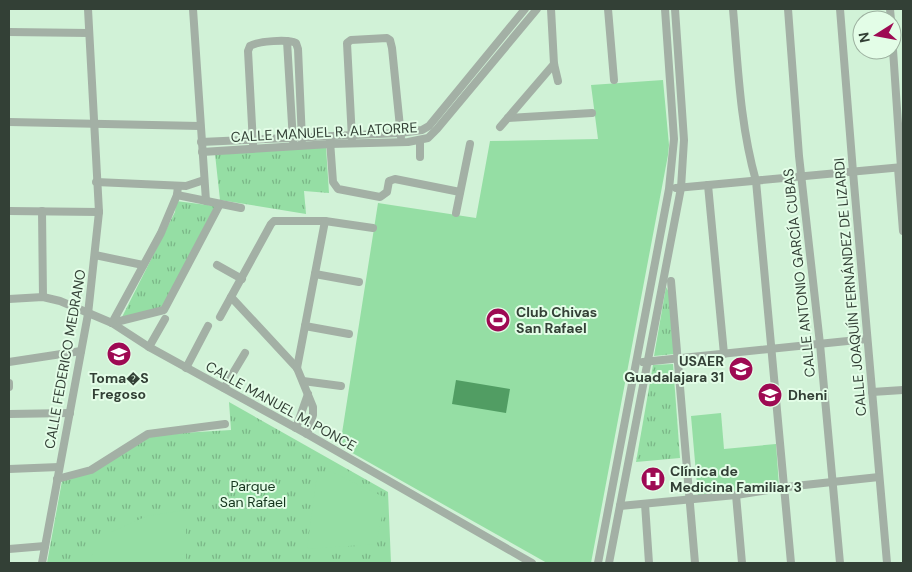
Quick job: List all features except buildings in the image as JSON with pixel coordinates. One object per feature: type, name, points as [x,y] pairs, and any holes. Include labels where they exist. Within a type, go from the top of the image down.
[{"type":"street","name":"CALLE FEDERICO MEDRANO","points":[[42,563],[88,314],[99,212],[88,9]]},
{"type":"street","points":[[193,9],[206,201]]},
{"type":"street","name":"CALLE MANUEL R. ALATORRE","points":[[202,152],[302,146],[352,135],[422,130],[429,126],[524,14],[537,9]]},
{"type":"street","points":[[550,9],[554,64],[558,81]]},
{"type":"street","points":[[608,9],[614,80]]},
{"type":"street","points":[[598,563],[669,189],[674,139],[665,9]]},
{"type":"street","points":[[609,563],[681,188],[684,140],[675,9]]},
{"type":"street","points":[[733,9],[742,115],[756,181],[773,349],[791,563]]},
{"type":"street","name":"CALLE ANTONIO GARCÍA CUBAS","points":[[788,9],[798,149],[820,344],[840,563]]},
{"type":"street","name":"CALLE JOAQUÍN FERNÁNDEZ DE LIZARDI","points":[[840,9],[887,563]]},
{"type":"street","name":"CALLE MANUEL R. ALATORRE","points":[[201,142],[302,137],[352,144],[401,142],[428,138],[437,129],[524,14]]},
{"type":"street","points":[[9,32],[90,33]]},
{"type":"street","points":[[352,144],[347,43],[351,40],[387,38],[390,40],[392,48],[401,142]]},
{"type":"street","points":[[287,41],[294,146]]},
{"type":"street","points":[[253,149],[248,48],[255,43],[287,41],[296,43],[298,49],[302,146]]},
{"type":"street","points":[[894,60],[903,231]]},
{"type":"street","points":[[500,127],[554,64]]},
{"type":"street","points":[[508,118],[592,113]]},
{"type":"street","points":[[9,122],[200,126]]},
{"type":"street","points":[[330,140],[332,182],[338,189],[382,196],[387,192],[389,181],[395,180],[460,192]]},
{"type":"street","points":[[420,140],[420,157]]},
{"type":"street","points":[[456,213],[470,144]]},
{"type":"street","points":[[669,189],[901,168]]},
{"type":"street","points":[[96,182],[192,186],[204,180]]},
{"type":"street","points":[[708,185],[724,354]]},
{"type":"street","points":[[112,324],[161,233],[177,195],[178,186]]},
{"type":"street","points":[[177,195],[241,208]]},
{"type":"street","points":[[112,324],[164,310],[220,204]]},
{"type":"street","points":[[9,211],[99,212]]},
{"type":"street","points":[[42,211],[43,297]]},
{"type":"street","points":[[220,317],[272,222],[279,219],[325,221],[372,228]]},
{"type":"street","points":[[297,368],[325,221]]},
{"type":"street","points":[[94,256],[143,265]]},
{"type":"street","points":[[217,265],[242,279]]},
{"type":"street","points":[[315,274],[359,282]]},
{"type":"street","points":[[671,281],[695,563]]},
{"type":"street","name":"CALLE MANUEL M. PONCE","points":[[9,299],[43,297],[60,301],[112,324],[149,347],[307,434],[532,563]]},
{"type":"street","points":[[231,297],[297,368],[313,408],[313,415],[307,434]]},
{"type":"street","points":[[149,347],[165,318]]},
{"type":"street","points":[[186,368],[208,326]]},
{"type":"street","points":[[305,326],[349,334]]},
{"type":"street","points":[[636,363],[867,339]]},
{"type":"street","points":[[9,362],[81,351]]},
{"type":"street","points":[[224,388],[245,353]]},
{"type":"street","points":[[303,381],[341,386]]},
{"type":"street","points":[[9,383],[9,388]]},
{"type":"street","points":[[872,392],[903,390]]},
{"type":"street","points":[[296,428],[308,394]]},
{"type":"street","points":[[9,414],[70,413]]},
{"type":"street","points":[[57,479],[91,470],[148,434],[225,424]]},
{"type":"street","points":[[9,469],[59,467]]},
{"type":"street","points":[[620,506],[736,495],[833,481],[879,477]]},
{"type":"street","points":[[736,495],[742,563]]},
{"type":"street","points":[[645,504],[649,563]]},
{"type":"street","points":[[9,549],[45,546]]},
{"type":"green space","name":"Club Chivas San Rafael","points":[[663,80],[669,145],[668,155],[591,563],[547,563],[340,446],[378,203],[476,218],[490,141],[598,139],[591,85]]},
{"type":"green space","points":[[326,147],[329,193],[304,191],[306,214],[220,200],[215,154]]},
{"type":"green space","points":[[176,201],[215,206],[162,308],[121,319],[175,212]]},
{"type":"green space","points":[[666,287],[671,296],[674,354],[654,356]]},
{"type":"green space","points":[[673,364],[680,458],[636,462],[653,365]]},
{"type":"green space","name":"Parque San Rafael","points":[[229,402],[388,492],[391,563],[47,563],[62,481],[145,438],[165,434],[231,430]]},
{"type":"green space","points":[[721,413],[724,449],[776,444],[779,486],[698,496],[691,416]]},
{"type":"green space","points":[[330,471],[386,498],[376,544],[307,549],[316,482],[320,473]]},
{"type":"green space","points":[[186,510],[186,563],[85,563],[109,533],[147,516]]},
{"type":"shaded area","points":[[456,380],[510,389],[506,413],[452,404]]},
{"type":"place","name":"Club Chivas San Rafael","points":[[498,320]]},
{"type":"place","name":"Toma�S Fregoso","points":[[119,354]]},
{"type":"place","name":"USAER Guadalajara 31","points":[[741,369]]},
{"type":"place","name":"Dheni","points":[[770,395]]},
{"type":"place","name":"Clínica de Medicina Familiar 3","points":[[653,479]]}]
